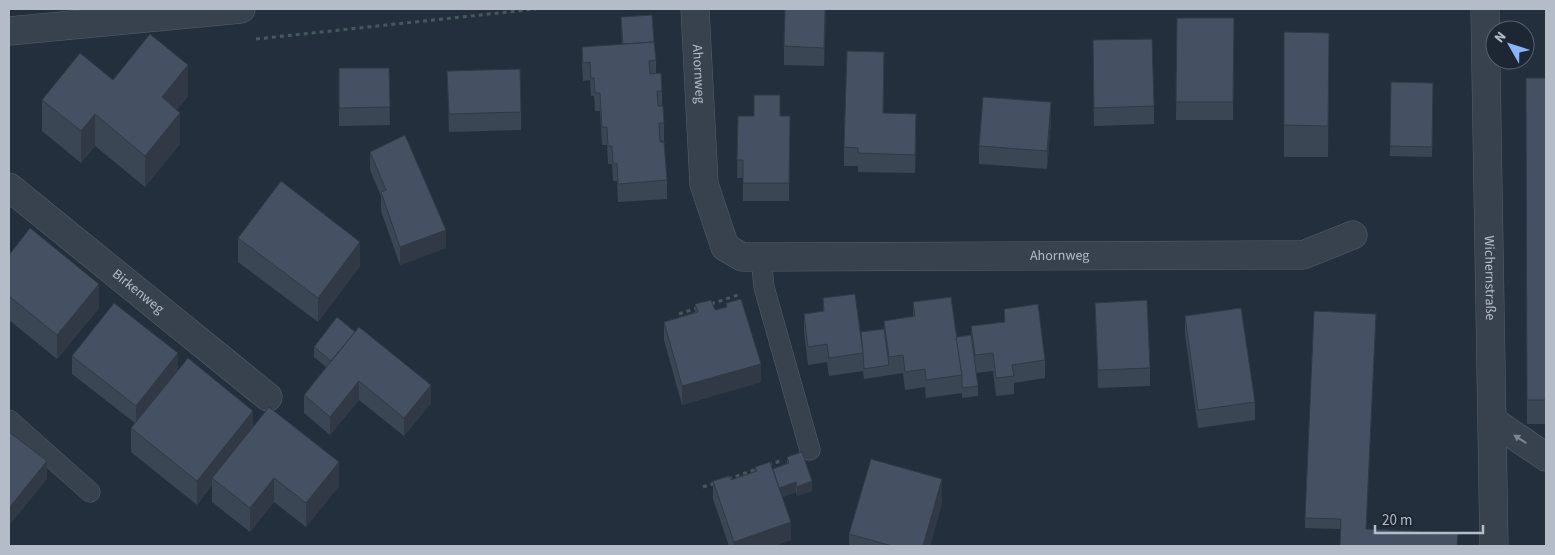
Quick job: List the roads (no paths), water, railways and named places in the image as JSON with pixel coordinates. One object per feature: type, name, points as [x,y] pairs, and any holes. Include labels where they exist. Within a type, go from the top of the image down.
[{"type":"street","points":[[9,31],[241,9]]},
{"type":"street","name":"Ahornweg","points":[[695,9],[704,184],[725,247],[742,257],[1303,255],[1353,235]]},
{"type":"street","name":"Wichernstraße","points":[[1484,9],[1494,546]]},
{"type":"street","name":"Birkenweg","points":[[9,187],[268,397]]},
{"type":"street","points":[[1493,421],[1546,457]]},
{"type":"lane","points":[[761,257],[764,287],[810,450]]},
{"type":"lane","points":[[9,420],[90,492]]}]
